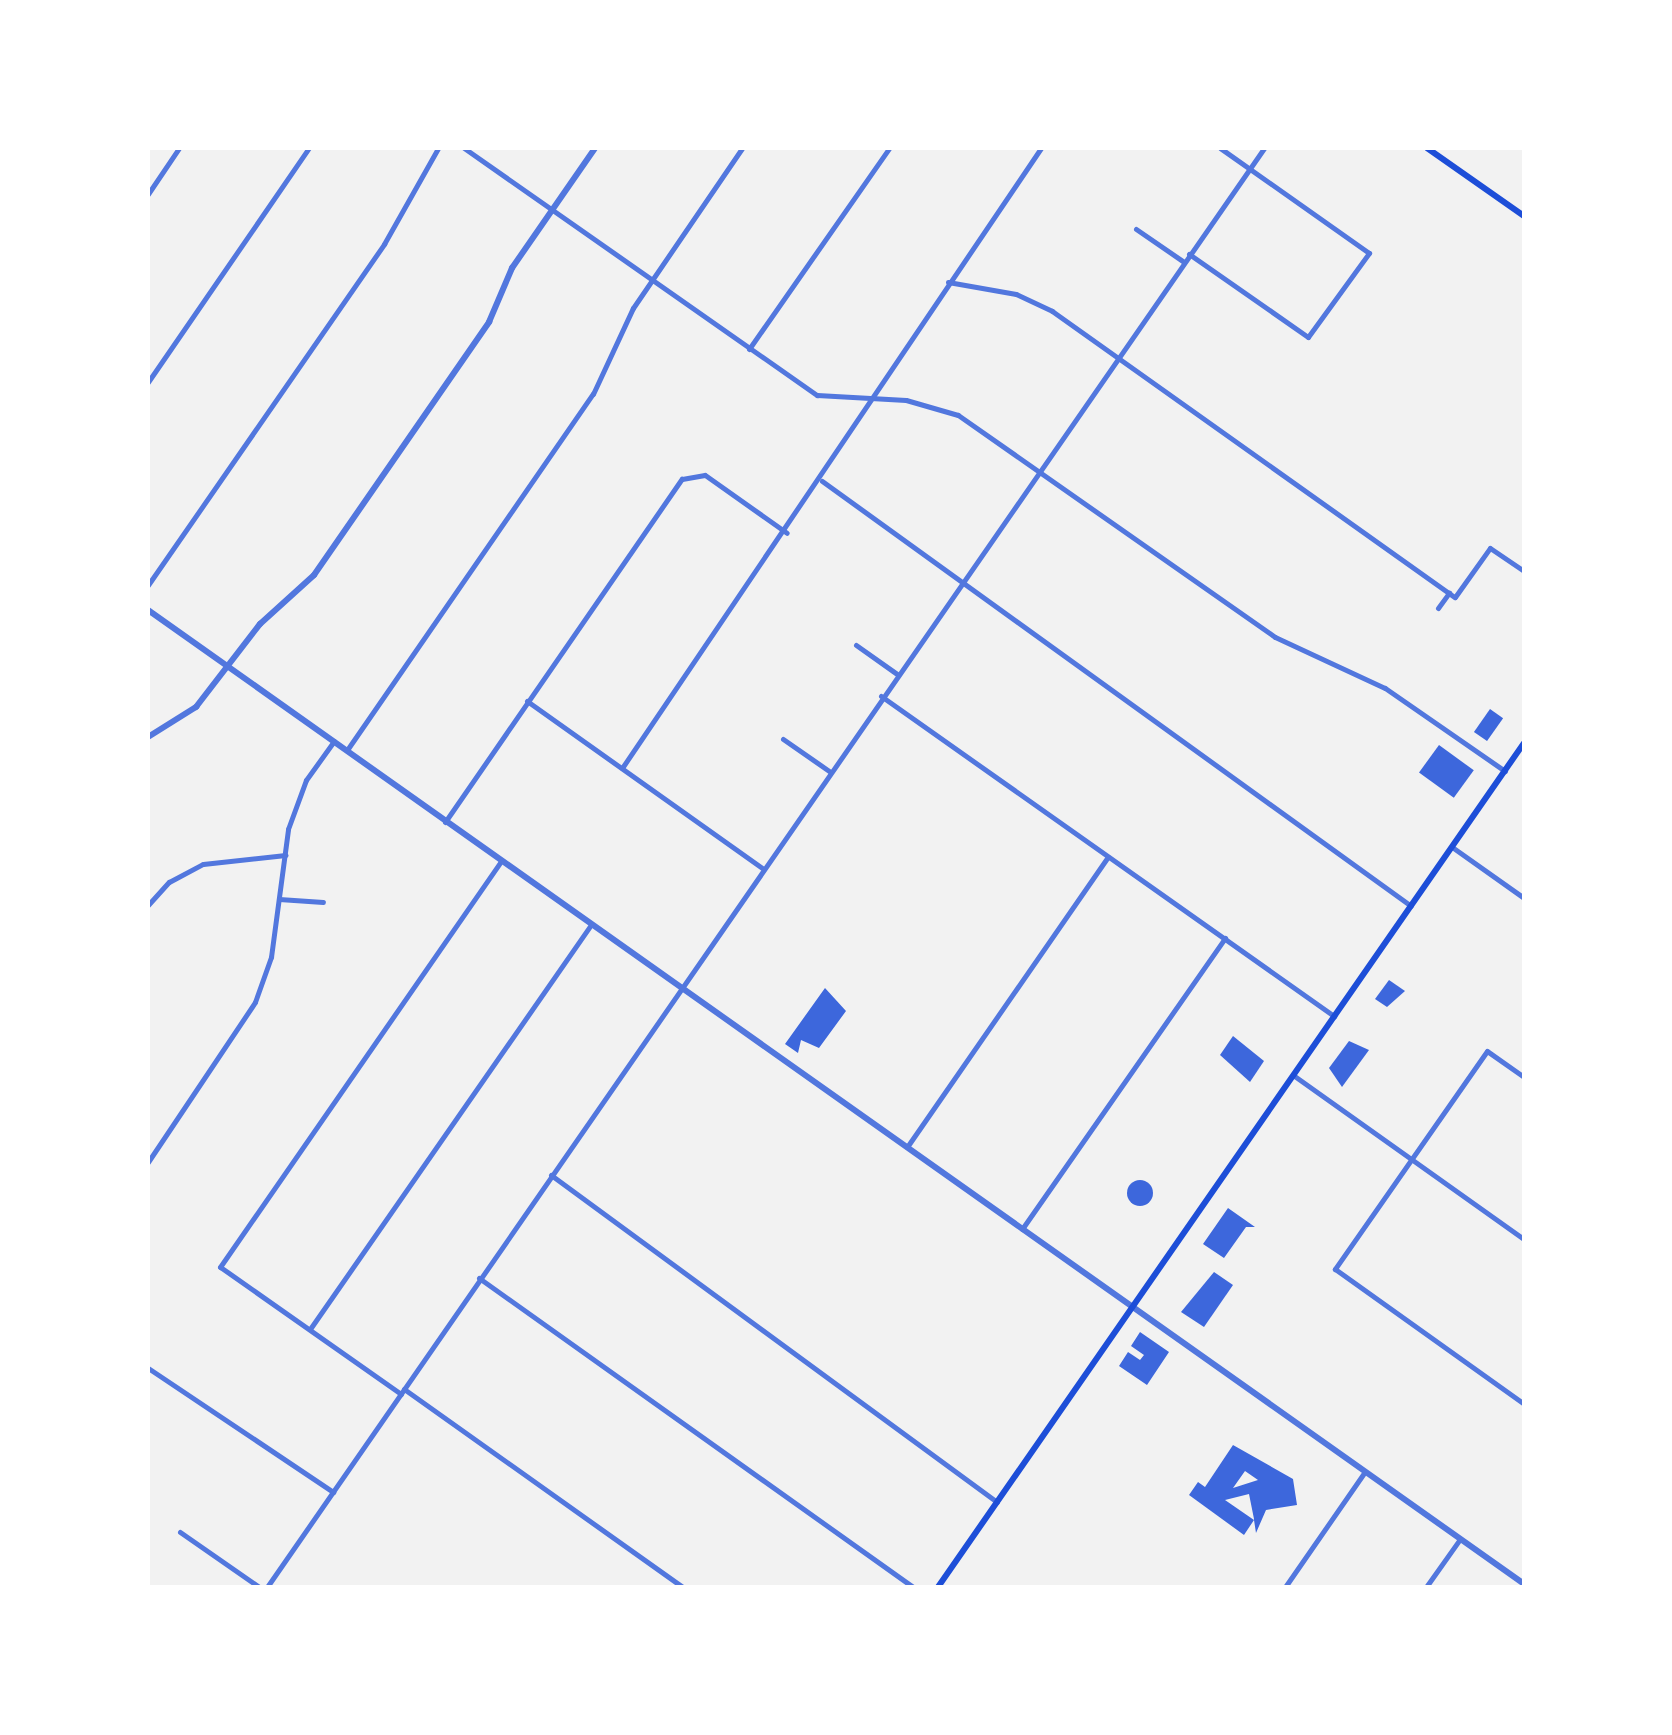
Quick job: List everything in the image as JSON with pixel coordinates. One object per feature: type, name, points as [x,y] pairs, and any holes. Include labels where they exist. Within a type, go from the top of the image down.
[{"type":"main road","points":[[1427,148],[1524,216]]},
{"type":"main road","points":[[938,1587],[1524,743]]},
{"type":"street","points":[[148,194],[179,148]]},
{"type":"street","points":[[148,382],[309,148]]},
{"type":"street","points":[[148,585],[384,244],[438,148]]},
{"type":"street","points":[[464,148],[817,395],[866,401],[906,400],[958,415],[1275,637],[1385,688],[1505,771]]},
{"type":"street","points":[[148,737],[196,707],[260,624],[314,575],[489,322],[512,268],[595,148]]},
{"type":"street","points":[[347,750],[593,394],[650,280],[742,148]]},
{"type":"street","points":[[749,349],[889,148]]},
{"type":"street","points":[[622,768],[787,533],[822,481],[866,401],[1041,148]]},
{"type":"street","points":[[1189,254],[1308,337],[1369,253],[1220,148]]},
{"type":"street","points":[[267,1587],[829,771],[1264,148]]},
{"type":"street","points":[[1136,229],[1184,262]]},
{"type":"street","points":[[948,282],[1035,301],[1455,597],[1490,548],[1524,571]]},
{"type":"street","points":[[445,822],[686,475],[705,475],[787,533]]},
{"type":"street","points":[[822,481],[963,580],[1060,659],[1411,906]]},
{"type":"street","points":[[1438,608],[1449,593]]},
{"type":"street","points":[[148,610],[1524,1584]]},
{"type":"street","points":[[856,645],[897,674]]},
{"type":"street","points":[[881,696],[1334,1016]]},
{"type":"street","points":[[527,701],[762,868]]},
{"type":"street","points":[[783,739],[829,771]]},
{"type":"street","points":[[148,1162],[255,1002],[279,899],[296,804],[334,741]]},
{"type":"street","points":[[1452,847],[1524,898]]},
{"type":"street","points":[[148,905],[169,882],[212,861],[286,855]]},
{"type":"street","points":[[907,1147],[1108,857]]},
{"type":"street","points":[[501,861],[220,1267],[683,1587]]},
{"type":"street","points":[[279,899],[323,902]]},
{"type":"street","points":[[310,1329],[591,924]]},
{"type":"street","points":[[1021,1230],[1225,938]]},
{"type":"street","points":[[1524,1077],[1487,1051],[1335,1269],[1524,1404]]},
{"type":"street","points":[[1292,1075],[1524,1239]]},
{"type":"street","points":[[551,1175],[997,1502]]},
{"type":"street","points":[[479,1278],[913,1587]]},
{"type":"street","points":[[148,1368],[333,1492]]},
{"type":"street","points":[[1285,1587],[1364,1473]]},
{"type":"street","points":[[180,1532],[259,1587]]},
{"type":"street","points":[[1426,1587],[1461,1538]]},
{"type":"building","points":[[1490,709],[1503,718],[1487,741],[1474,732]]},
{"type":"building","points":[[1439,745],[1474,770],[1454,798],[1419,773]]},
{"type":"building","points":[[1389,980],[1405,991],[1387,1007],[1375,999]]},
{"type":"building","points":[[825,988],[846,1011],[819,1048],[801,1040],[798,1053],[785,1044]]},
{"type":"building","points":[[1233,1036],[1264,1061],[1250,1082],[1220,1055]]},
{"type":"building","points":[[1349,1041],[1369,1050],[1342,1087],[1329,1068]]},
{"type":"building","points":[[1140,1180],[1149,1184],[1153,1193],[1149,1202],[1140,1206],[1131,1202],[1127,1193],[1131,1184]]},
{"type":"building","points":[[1228,1208],[1255,1227],[1246,1227],[1224,1258],[1203,1244]]},
{"type":"building","points":[[1214,1272],[1233,1285],[1204,1327],[1181,1312]]},
{"type":"building","points":[[1140,1332],[1169,1352],[1147,1385],[1119,1366],[1128,1352],[1140,1360],[1144,1355],[1131,1346]]},
{"type":"building","points":[[1233,1445],[1293,1479],[1297,1505],[1266,1510],[1256,1533],[1254,1520],[1244,1535],[1189,1495],[1198,1482],[1205,1487]],"holes":[[[1245,1471],[1258,1480],[1233,1488]],[[1249,1494],[1254,1520],[1225,1500]]]}]
